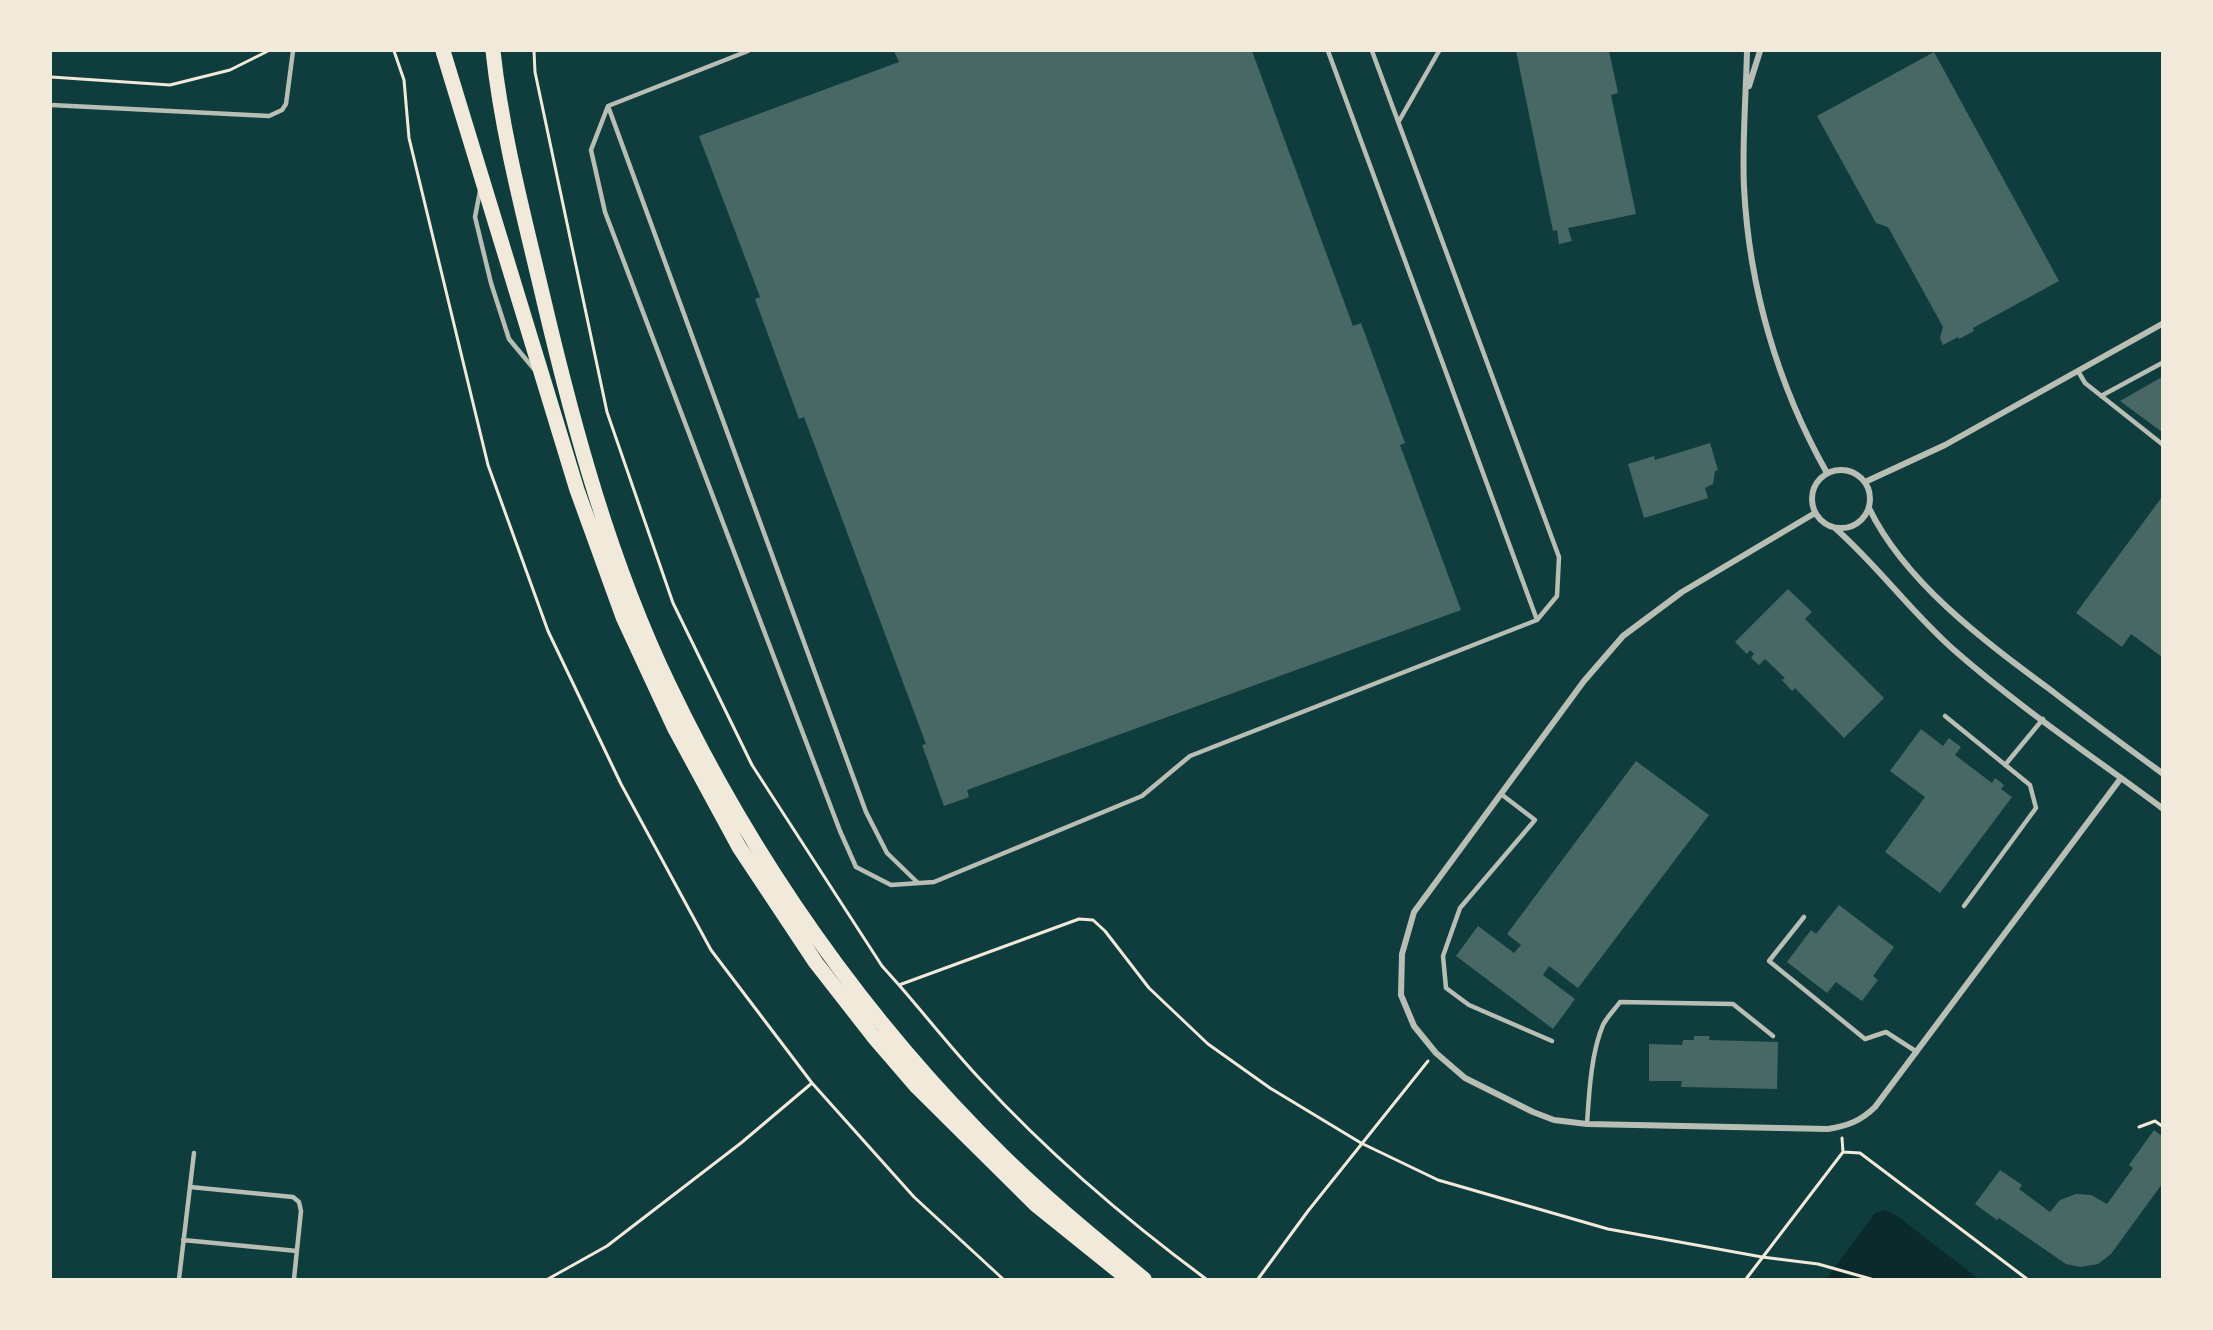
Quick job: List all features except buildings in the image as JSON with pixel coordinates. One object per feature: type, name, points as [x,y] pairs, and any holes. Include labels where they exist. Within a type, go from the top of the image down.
[{"type":"main road","points":[[444,51],[577,490],[622,617],[675,729],[739,847],[816,963],[873,1036],[917,1087],[1036,1204],[1128,1279]]},
{"type":"main road","points":[[493,51],[497,87],[531,245],[565,392],[583,453],[605,523],[636,607],[668,684],[699,743],[762,855],[848,981],[945,1096],[1003,1155],[1058,1206],[1144,1279]]},
{"type":"street","points":[[1747,51],[1743,141],[1744,187],[1748,236],[1756,284],[1768,334],[1784,382],[1827,473]]},
{"type":"street","points":[[1746,95],[1760,51]]},
{"type":"street","points":[[1865,483],[1945,444],[2162,324]]},
{"type":"street","points":[[1835,528],[1852,527],[1860,522],[1869,508],[1870,499],[1865,483],[1860,476],[1844,470],[1827,473],[1815,486],[1812,495],[1815,513],[1820,520],[1835,528],[1851,543],[1914,612],[1954,650],[2162,808]]},
{"type":"street","points":[[1869,508],[1887,540],[1933,594],[1964,623],[2013,663],[2162,773]]},
{"type":"street","points":[[1815,513],[1682,592],[1623,636],[1584,681],[1414,912],[1402,954],[1401,995],[1414,1026],[1436,1053],[1465,1078],[1554,1120],[1587,1125],[1828,1129],[1840,1127],[1864,1117],[1875,1107],[2121,778]]},
{"type":"lane","points":[[51,105],[269,116],[282,110],[286,104],[293,51]]},
{"type":"lane","points":[[748,51],[608,106],[591,150],[605,212],[840,831],[856,867],[891,885],[934,882],[1142,796],[1190,756],[1537,621],[1557,596],[1559,557],[1372,51]]},
{"type":"lane","points":[[1328,51],[1537,621]]},
{"type":"lane","points":[[1398,122],[1439,51]]},
{"type":"lane","points":[[608,106],[866,812],[887,853],[918,883]]},
{"type":"lane","points":[[482,176],[475,217],[491,283],[509,339],[544,380]]},
{"type":"lane","points":[[2101,396],[2162,363]]},
{"type":"lane","points":[[2078,370],[2085,383],[2162,444]]},
{"type":"lane","points":[[1945,716],[2030,785],[2036,808],[1964,906]]},
{"type":"lane","points":[[2005,765],[2043,719]]},
{"type":"lane","points":[[1501,794],[1535,820],[1460,908],[1443,956],[1446,988],[1469,1005],[1552,1041]]},
{"type":"lane","points":[[1804,916],[1769,961],[1865,1040],[1886,1032],[1917,1052]]},
{"type":"lane","points":[[1587,1125],[1590,1083],[1598,1042],[1604,1024],[1620,1002],[1733,1004],[1773,1036]]},
{"type":"lane","points":[[179,1279],[194,1153]]},
{"type":"lane","points":[[190,1187],[293,1197],[299,1202],[301,1211],[294,1279]]},
{"type":"lane","points":[[183,1240],[297,1251]]},
{"type":"path","points":[[51,77],[170,85],[230,70],[268,51]]},
{"type":"path","points":[[394,51],[404,80],[409,138],[488,465],[548,631],[621,784],[711,950],[812,1083],[914,1197],[1003,1279]]},
{"type":"path","points":[[899,985],[980,1079],[1064,1163],[1159,1245],[1206,1279]]},
{"type":"path","points":[[1258,1279],[1308,1210],[1422,1066],[1436,1053]]},
{"type":"path","points":[[548,1279],[607,1246],[741,1143],[812,1083]]},
{"type":"path","points":[[2139,1128],[2155,1121],[2162,1126]]},
{"type":"path","points":[[1746,1279],[1843,1152],[1840,1127]]},
{"type":"path","points":[[1361,1143],[1438,1180],[1597,1226],[1762,1257],[1818,1264],[1871,1279]]},
{"type":"path","points":[[1843,1152],[1860,1153],[2027,1279]]},
{"type":"water","points":[[1885,1210],[1897,1216],[1979,1279],[1826,1279],[1875,1213]]}]
